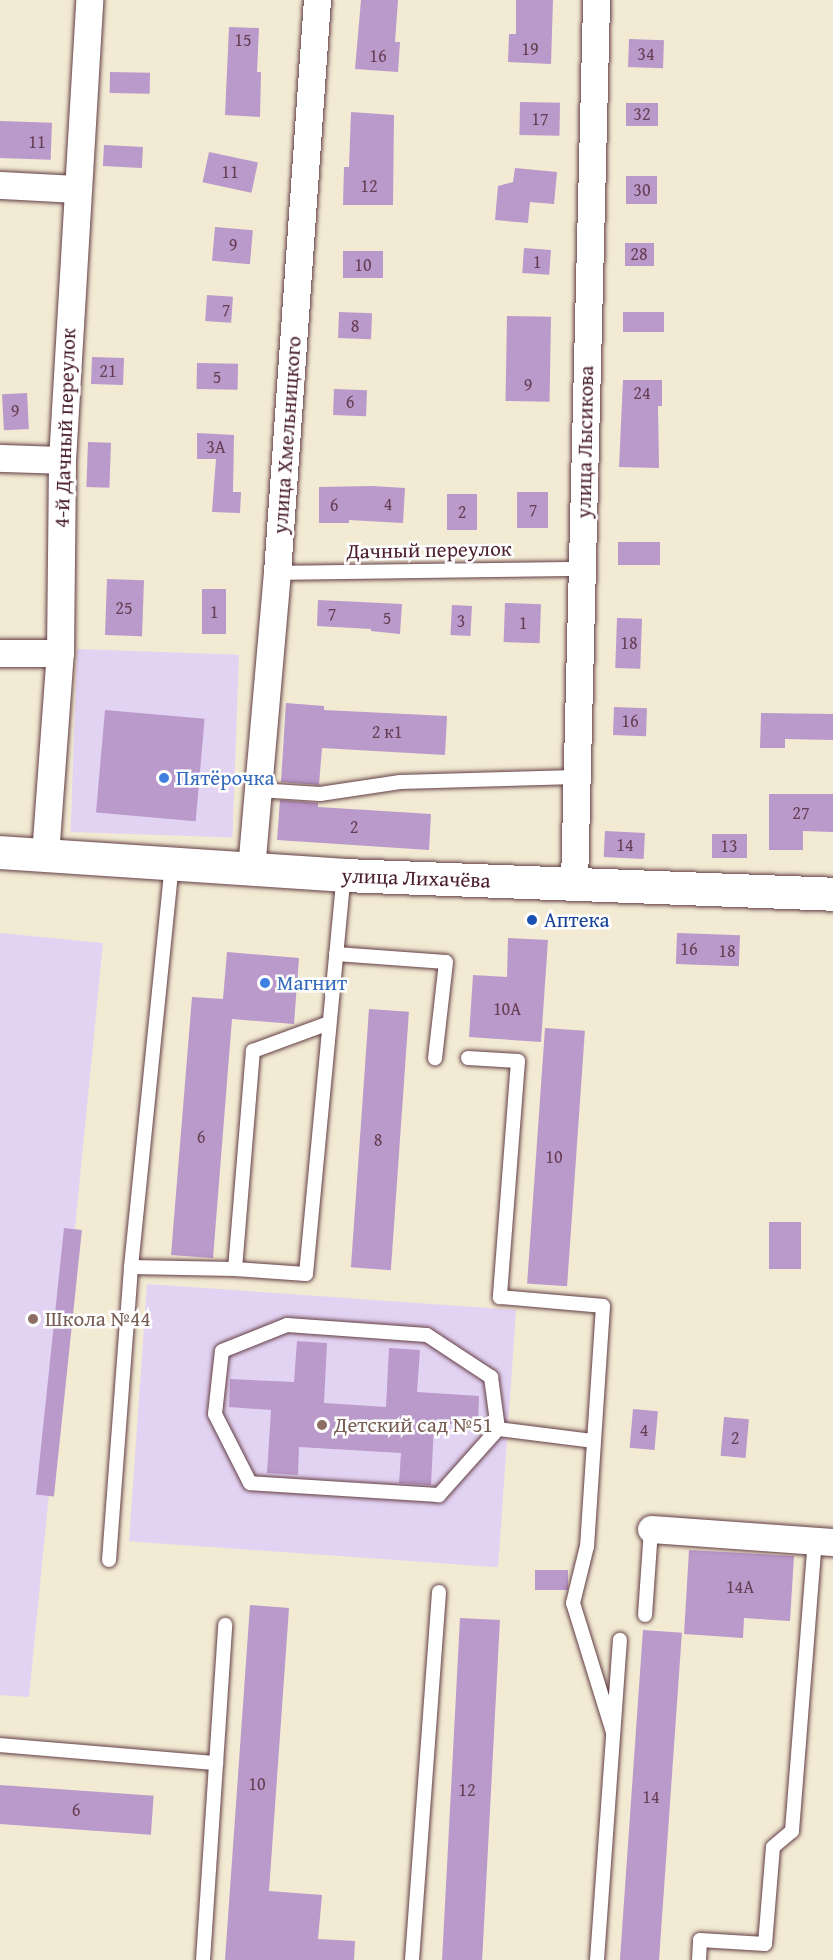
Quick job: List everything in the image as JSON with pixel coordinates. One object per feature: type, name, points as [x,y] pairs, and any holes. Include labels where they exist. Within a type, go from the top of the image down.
[{"type":"main road","name":"улица Лихачёва","points":[[0,852],[344,875],[833,894]]},
{"type":"street","name":"4-й Дачный переулок","points":[[45,855],[60,652],[62,460],[89,0]]},
{"type":"street","name":"улица Хмельницкого","points":[[251,869],[277,573],[317,0]]},
{"type":"street","name":"улица Лысикова","points":[[574,884],[596,0]]},
{"type":"street","points":[[0,185],[77,189]]},
{"type":"street","points":[[0,458],[62,460]]},
{"type":"street","points":[[0,653],[60,652]]},
{"type":"street","points":[[651,1529],[824,1542]]},
{"type":"lane","name":"Дачный переулок","points":[[277,573],[581,569]]},
{"type":"lane","points":[[258,790],[320,794],[400,782],[576,777]]},
{"type":"lane","points":[[109,1560],[131,1267],[172,865]]},
{"type":"lane","points":[[131,1267],[235,1269],[306,1274],[344,875]]},
{"type":"lane","points":[[336,954],[446,962],[435,1058]]},
{"type":"lane","points":[[235,1269],[253,1051],[329,1023]]},
{"type":"lane","points":[[468,1058],[518,1061],[500,1297],[603,1306],[587,1546],[573,1603],[614,1732]]},
{"type":"lane","points":[[287,1324],[427,1335],[491,1377],[498,1429],[439,1495],[250,1483],[215,1414],[222,1351],[287,1324]]},
{"type":"lane","points":[[498,1429],[593,1441]]},
{"type":"lane","points":[[645,1615],[651,1529]]},
{"type":"lane","points":[[699,1960],[700,1940],[765,1944],[773,1847],[792,1831],[824,1542]]},
{"type":"lane","points":[[412,1960],[439,1592]]},
{"type":"lane","points":[[203,1960],[225,1625]]},
{"type":"lane","points":[[597,1960],[620,1640]]},
{"type":"lane","points":[[0,1745],[216,1762]]},
{"type":"shaded area","points":[[77,649],[239,655],[233,838],[71,832]]},
{"type":"shaded area","name":"Школа №44","points":[[0,933],[103,943],[29,1697],[0,1695]]},
{"type":"shaded area","name":"Детский сад №51","points":[[147,1284],[516,1310],[498,1567],[129,1541]]},
{"type":"building","points":[[361,0],[398,0],[395,42],[400,42],[398,72],[355,69]]},
{"type":"building","points":[[516,0],[553,0],[551,64],[508,62],[509,34],[516,34]]},
{"type":"building","points":[[229,27],[259,28],[257,72],[261,72],[260,117],[225,115]]},
{"type":"building","points":[[629,39],[664,40],[663,68],[628,67]]},
{"type":"building","points":[[110,72],[150,73],[150,94],[110,93]]},
{"type":"building","points":[[520,102],[560,103],[559,136],[519,135]]},
{"type":"building","points":[[626,103],[658,103],[658,126],[626,126]]},
{"type":"building","points":[[351,112],[394,115],[393,205],[343,205],[344,167],[349,167]]},
{"type":"building","points":[[0,121],[52,123],[51,160],[0,158]]},
{"type":"building","points":[[104,145],[143,147],[142,168],[103,166]]},
{"type":"building","points":[[209,152],[258,162],[251,193],[203,182]]},
{"type":"building","points":[[515,168],[557,172],[554,204],[530,202],[528,223],[495,220],[498,186],[513,182]]},
{"type":"building","points":[[626,176],[657,176],[657,204],[626,204]]},
{"type":"building","points":[[215,227],[253,230],[250,264],[212,261]]},
{"type":"building","points":[[625,243],[654,243],[654,266],[625,266]]},
{"type":"building","points":[[524,248],[551,250],[549,275],[522,273]]},
{"type":"building","points":[[343,251],[383,251],[383,278],[343,278]]},
{"type":"building","points":[[207,295],[233,297],[231,323],[205,321]]},
{"type":"building","points":[[339,312],[372,313],[371,339],[338,338]]},
{"type":"building","points":[[623,312],[664,312],[664,332],[623,332]]},
{"type":"building","points":[[507,316],[551,317],[550,402],[506,401]]},
{"type":"building","points":[[92,357],[124,358],[123,385],[91,384]]},
{"type":"building","points":[[197,363],[238,364],[238,390],[197,389]]},
{"type":"building","points":[[623,380],[662,380],[662,406],[658,406],[659,468],[619,467]]},
{"type":"building","points":[[334,389],[367,390],[366,416],[333,415]]},
{"type":"building","points":[[27,393],[29,429],[4,430],[2,394]]},
{"type":"building","points":[[197,433],[234,435],[233,492],[241,492],[240,513],[212,512],[216,459],[197,459]]},
{"type":"building","points":[[88,442],[111,443],[109,488],[86,487]]},
{"type":"building","points":[[319,487],[405,488],[403,523],[349,520],[349,523],[319,523]]},
{"type":"building","points":[[517,492],[548,492],[548,528],[517,528]]},
{"type":"building","points":[[447,494],[477,494],[477,530],[447,530]]},
{"type":"building","points":[[618,542],[660,542],[660,565],[618,565]]},
{"type":"building","points":[[107,579],[144,580],[142,636],[105,635]]},
{"type":"building","points":[[202,589],[226,589],[226,634],[202,634]]},
{"type":"building","points":[[318,600],[402,604],[400,634],[371,631],[371,629],[317,626]]},
{"type":"building","points":[[505,603],[541,604],[540,643],[504,642]]},
{"type":"building","points":[[452,605],[472,606],[470,636],[450,635]]},
{"type":"building","points":[[617,618],[642,619],[640,669],[615,668]]},
{"type":"building","points":[[286,703],[324,706],[324,710],[447,716],[445,755],[322,748],[319,785],[281,782]]},
{"type":"building","points":[[614,707],[647,708],[646,736],[613,735]]},
{"type":"building","points":[[105,710],[205,719],[196,821],[96,813]]},
{"type":"building","points":[[761,713],[833,714],[833,740],[785,739],[785,748],[760,748]]},
{"type":"building","points":[[769,794],[833,794],[833,832],[803,831],[803,850],[769,850]]},
{"type":"building","points":[[280,800],[318,803],[318,807],[431,814],[429,850],[277,840]]},
{"type":"building","points":[[605,831],[645,833],[644,859],[604,857]]},
{"type":"building","points":[[712,834],[747,834],[747,858],[712,858]]},
{"type":"building","points":[[677,933],[740,935],[739,966],[676,964]]},
{"type":"building","points":[[508,938],[548,940],[541,1042],[469,1037],[473,975],[507,977]]},
{"type":"building","points":[[227,952],[299,958],[294,1024],[232,1019],[213,1258],[171,1255],[192,997],[223,999]]},
{"type":"building","points":[[369,1009],[409,1012],[391,1270],[351,1267]]},
{"type":"building","points":[[545,1028],[585,1031],[567,1286],[527,1283]]},
{"type":"building","points":[[769,1222],[801,1222],[801,1269],[769,1269]]},
{"type":"building","points":[[64,1228],[82,1230],[54,1496],[36,1495]]},
{"type":"building","points":[[297,1341],[327,1343],[324,1403],[386,1407],[389,1348],[420,1350],[417,1392],[479,1396],[478,1425],[434,1423],[431,1485],[399,1483],[401,1453],[299,1447],[298,1475],[267,1473],[271,1410],[229,1407],[230,1379],[294,1382]]},
{"type":"building","points":[[633,1409],[658,1411],[655,1450],[630,1448]]},
{"type":"building","points":[[724,1417],[749,1419],[746,1458],[721,1456]]},
{"type":"building","points":[[689,1550],[794,1556],[790,1621],[744,1618],[743,1638],[684,1634]]},
{"type":"building","points":[[535,1570],[568,1570],[568,1590],[535,1590]]},
{"type":"building","points":[[250,1605],[289,1608],[269,1891],[322,1895],[318,1939],[355,1941],[354,1960],[225,1960]]},
{"type":"building","points":[[460,1618],[500,1620],[482,1960],[442,1960]]},
{"type":"building","points":[[643,1630],[682,1633],[659,1960],[620,1960]]},
{"type":"building","points":[[0,1785],[154,1796],[151,1835],[0,1824]]},
{"type":"place","name":"Пятёрочка","points":[[164,778]]},
{"type":"place","name":"Аптека","points":[[532,920]]},
{"type":"place","name":"Магнит","points":[[265,983]]},
{"type":"place","name":"Школа №44","points":[[33,1319]]},
{"type":"place","name":"Детский сад №51","points":[[322,1425]]}]
